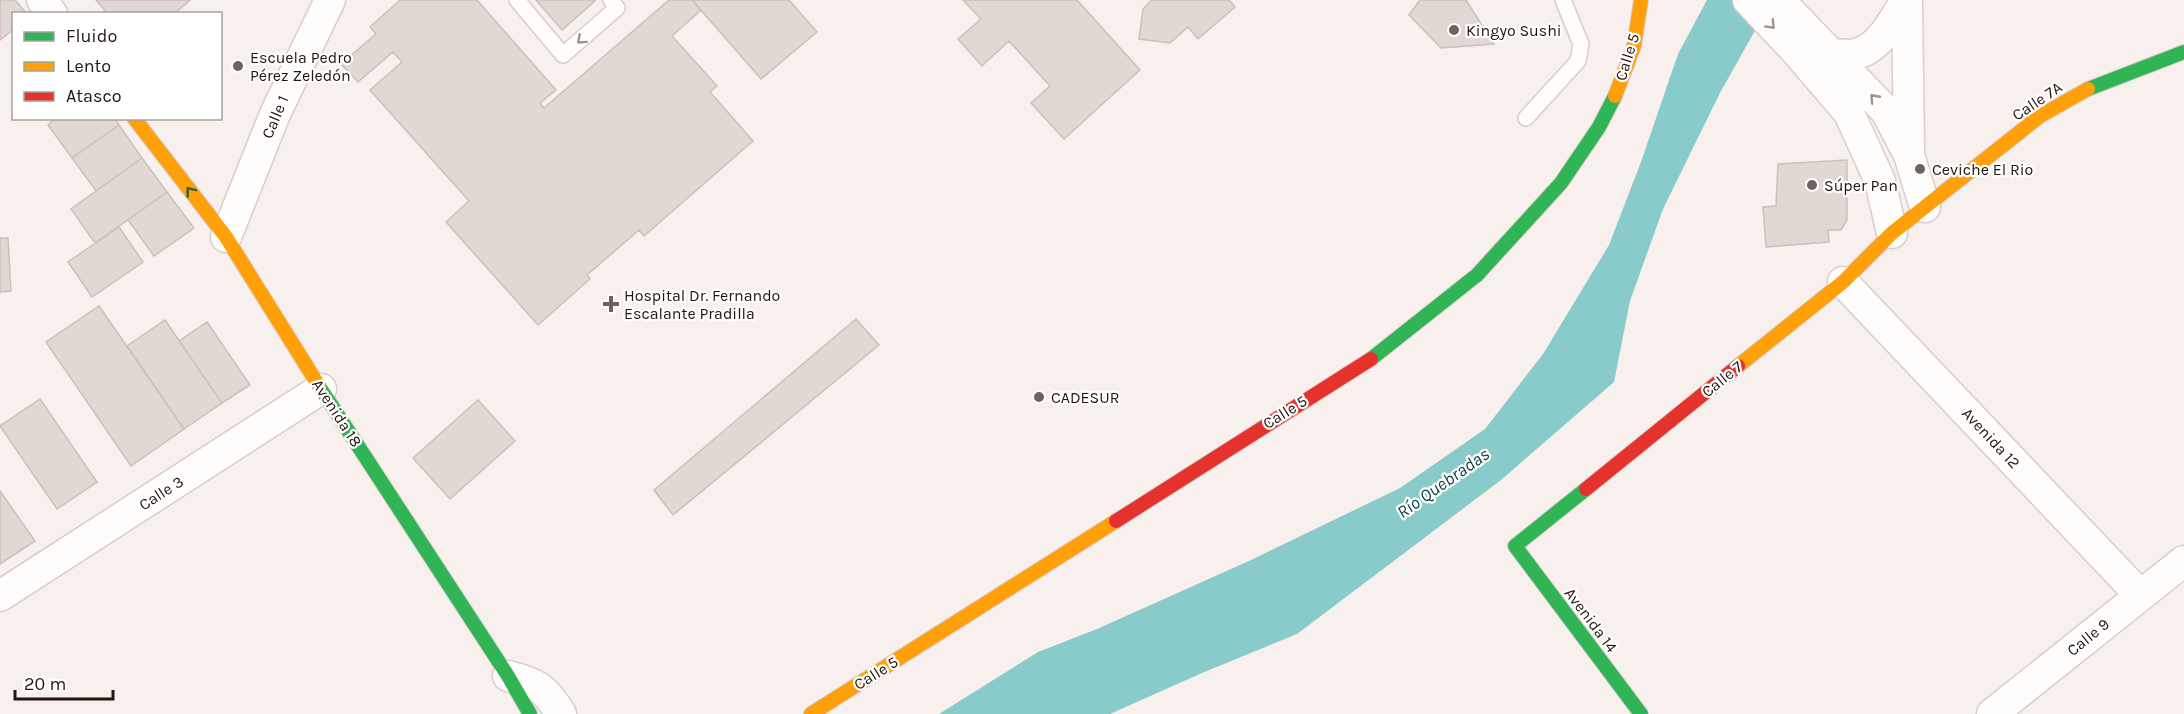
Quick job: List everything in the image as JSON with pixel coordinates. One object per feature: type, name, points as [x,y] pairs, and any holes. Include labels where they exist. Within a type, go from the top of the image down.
[{"type":"street","name":"Calle 1","points":[[226,237],[275,114],[330,0]]},
{"type":"street","name":"Calle 5","points":[[811,714],[1382,352],[1477,276],[1561,183],[1599,127],[1617,91],[1634,46],[1641,0]]},
{"type":"street","points":[[1748,0],[1857,79],[1886,111],[1909,155],[1925,207]]},
{"type":"street","points":[[1779,0],[1812,46],[1849,113],[1880,181],[1892,233]]},
{"type":"street","points":[[1812,46],[1852,55],[1878,42],[1906,0]]},
{"type":"street","points":[[1906,0],[1909,155]]},
{"type":"street","name":"Calle 7A","points":[[1925,207],[2040,116],[2082,91],[2184,52]]},
{"type":"street","name":"Avenida 18","points":[[136,120],[226,237],[321,389],[508,676],[530,714]]},
{"type":"street","name":"Calle 7","points":[[1515,546],[1843,282],[1892,233],[1925,207]]},
{"type":"street","name":"Avenida 12","points":[[1843,282],[2140,595]]},
{"type":"street","name":"Calle 3","points":[[0,596],[321,389]]},
{"type":"street","name":"Avenida 14","points":[[1515,546],[1641,714]]},
{"type":"street","name":"Calle 9","points":[[1992,714],[2184,561]]},
{"type":"street","points":[[508,676],[534,682],[552,699],[561,714]]},
{"type":"lane","points":[[517,0],[564,55],[617,8],[611,0]]},
{"type":"lane","points":[[1526,118],[1578,61],[1581,44],[1563,0]]},
{"type":"water","name":"Río Quebradas","points":[[1707,0],[1772,0],[1720,93],[1663,209],[1630,301],[1614,382],[1501,480],[1297,634],[1110,714],[939,714],[1038,652],[1097,629],[1251,560],[1400,488],[1485,429],[1543,354],[1609,245],[1641,162],[1678,54]]},
{"type":"building","points":[[0,0],[15,0],[25,12],[12,12],[12,31],[0,40]]},
{"type":"building","points":[[96,0],[190,0],[176,12],[106,12]]},
{"type":"building","points":[[400,0],[477,0],[556,90],[540,103],[544,108],[669,0],[692,0],[701,10],[672,36],[717,86],[710,92],[753,141],[644,236],[639,230],[587,275],[590,279],[538,325],[446,222],[469,201],[370,90],[402,62],[393,52],[358,82],[341,64],[376,34],[370,27]]},
{"type":"building","points":[[536,0],[594,0],[595,1],[562,30]]},
{"type":"building","points":[[692,0],[789,0],[817,32],[761,79]]},
{"type":"building","points":[[963,0],[1077,0],[1140,70],[1064,139],[1031,103],[1050,86],[1009,41],[982,66],[958,39],[981,19]]},
{"type":"building","points":[[1152,0],[1229,0],[1235,7],[1198,39],[1188,27],[1170,43],[1139,39],[1143,9]]},
{"type":"building","name":"Kingyo Sushi","points":[[1420,0],[1466,0],[1494,44],[1441,48],[1409,15]]},
{"type":"building","points":[[54,120],[116,120],[119,125],[72,158],[48,125]]},
{"type":"building","points":[[119,125],[142,158],[96,191],[72,158]]},
{"type":"building","points":[[142,158],[167,192],[95,243],[71,209]]},
{"type":"building","name":"Súper Pan","points":[[1847,160],[1847,220],[1841,230],[1828,230],[1829,242],[1766,247],[1763,207],[1776,206],[1778,164]]},
{"type":"building","points":[[167,192],[194,228],[154,256],[128,220]]},
{"type":"building","points":[[119,227],[143,262],[92,297],[68,262]]},
{"type":"building","points":[[0,238],[8,238],[11,291],[0,292]]},
{"type":"building","points":[[99,306],[184,429],[131,466],[46,342]]},
{"type":"building","points":[[856,319],[879,345],[673,515],[654,490]]},
{"type":"building","points":[[165,320],[222,403],[184,429],[127,346]]},
{"type":"building","points":[[207,322],[250,385],[222,403],[179,341]]},
{"type":"building","points":[[40,399],[97,482],[57,509],[0,426]]},
{"type":"building","points":[[478,400],[515,441],[450,499],[413,458]]},
{"type":"building","points":[[0,491],[35,541],[0,564]]},
{"type":"traffic: fast","points":[[2088,89],[2184,52]]},
{"type":"traffic: fast","points":[[1371,359],[1477,275],[1561,183],[1599,127],[1615,96]]},
{"type":"traffic: fast","points":[[319,386],[508,676],[530,714]]},
{"type":"traffic: fast","points":[[1586,489],[1515,546],[1641,714]]},
{"type":"traffic: slow","points":[[1615,96],[1634,46],[1641,0]]},
{"type":"traffic: slow","points":[[1738,366],[1843,282],[1892,233],[2040,116],[2088,89]]},
{"type":"traffic: slow","points":[[136,120],[226,237],[319,386]]},
{"type":"traffic: slow","points":[[811,714],[1116,521]]},
{"type":"traffic: jam","points":[[1116,521],[1371,359]]},
{"type":"traffic: jam","points":[[1586,489],[1738,366]]},
{"type":"place","name":"Kingyo Sushi","points":[[1454,30]]},
{"type":"place","name":"Escuela Pedro Pérez Zeledón","points":[[238,66]]},
{"type":"place","name":"Ceviche El Rio","points":[[1920,169]]},
{"type":"place","name":"Súper Pan","points":[[1812,185]]},
{"type":"place","name":"Hospital Dr. Fernando Escalante Pradilla","points":[[611,304]]},
{"type":"place","name":"CADESUR","points":[[1039,397]]}]
